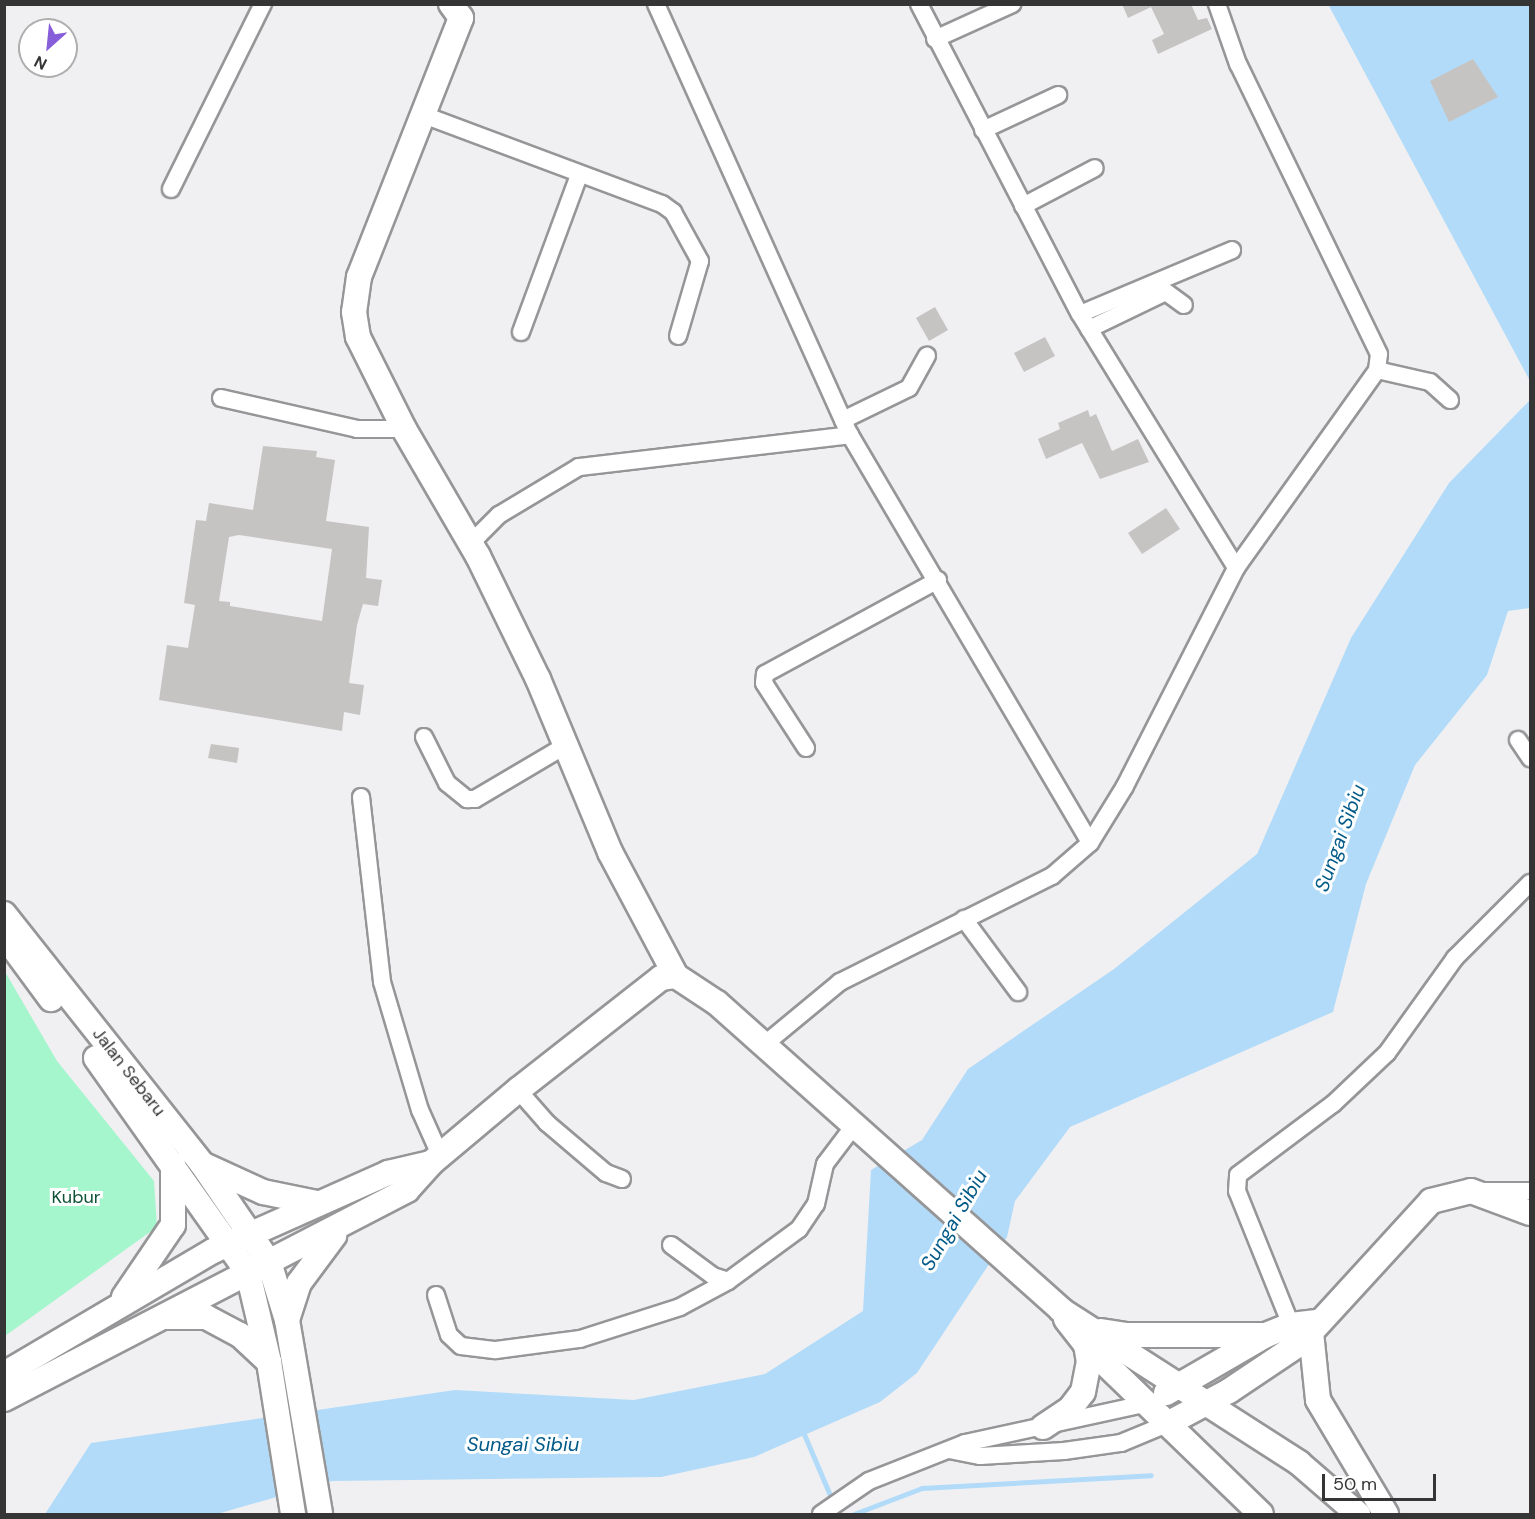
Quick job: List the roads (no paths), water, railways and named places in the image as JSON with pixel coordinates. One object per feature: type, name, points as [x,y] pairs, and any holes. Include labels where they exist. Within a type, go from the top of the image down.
[{"type":"main road","points":[[461,9],[359,277],[354,312],[368,363],[471,543],[538,679],[563,747],[610,852],[676,976],[717,1003],[765,1044],[853,1127],[1061,1310],[1088,1336],[1148,1403],[1261,1515]]},
{"type":"main road","name":"Jalan Sebaru","points":[[4,914],[201,1164],[251,1232],[269,1262],[287,1320],[320,1515]]},
{"type":"main road","name":"Jalan Sebaru","points":[[4,936],[173,1164],[248,1273]]},
{"type":"main road","points":[[4,1399],[160,1317],[344,1225],[407,1190],[436,1159],[518,1090],[661,978],[676,976]]},
{"type":"main road","points":[[4,1374],[117,1306],[251,1232],[388,1173],[436,1159]]},
{"type":"main road","points":[[117,1306],[173,1226],[173,1164]]},
{"type":"main road","points":[[201,1164],[263,1192],[318,1203]]},
{"type":"main road","points":[[1169,1423],[1205,1403],[1306,1327],[1431,1201],[1471,1191],[1530,1213]]},
{"type":"main road","points":[[287,1320],[313,1259],[344,1225]]},
{"type":"main road","points":[[248,1273],[269,1362],[292,1515]]},
{"type":"main road","points":[[160,1317],[206,1317],[240,1335],[269,1362]]},
{"type":"main road","points":[[1088,1336],[1266,1335],[1306,1327]]},
{"type":"main road","points":[[1306,1327],[1318,1400],[1386,1515]]},
{"type":"main road","points":[[1148,1403],[1266,1335]]},
{"type":"main road","points":[[1088,1336],[1205,1403],[1299,1463],[1358,1515]]},
{"type":"main road","points":[[1043,1427],[1070,1410],[1083,1392],[1089,1362],[1088,1336]]},
{"type":"street","points":[[171,189],[263,4]]},
{"type":"street","points":[[656,4],[847,427],[1090,843]]},
{"type":"street","points":[[919,4],[935,39],[1080,314],[1236,568]]},
{"type":"street","points":[[935,39],[1012,4]]},
{"type":"street","points":[[765,1044],[840,982],[1052,876],[1090,843],[1125,786],[1236,568],[1377,370],[1379,354],[1238,64],[1217,4]]},
{"type":"street","points":[[983,130],[1058,95]]},
{"type":"street","points":[[421,114],[579,175],[662,204],[695,246],[700,273],[678,336]]},
{"type":"street","points":[[1023,206],[1095,168]]},
{"type":"street","points":[[521,332],[579,175]]},
{"type":"street","points":[[1080,314],[1232,250]]},
{"type":"street","points":[[1089,329],[1166,292],[1184,305]]},
{"type":"street","points":[[471,543],[498,515],[579,467],[847,427],[909,388],[927,356]]},
{"type":"street","points":[[1377,370],[1430,382],[1450,400]]},
{"type":"street","points":[[221,398],[357,429],[404,429]]},
{"type":"street","points":[[806,748],[764,683],[765,674],[938,580]]},
{"type":"street","points":[[424,737],[447,783],[467,799],[475,799],[563,747]]},
{"type":"street","points":[[1518,740],[1530,758]]},
{"type":"street","points":[[361,796],[381,976],[436,1159]]},
{"type":"street","points":[[1306,1327],[1237,1191],[1238,1175],[1333,1104],[1387,1053],[1455,958],[1530,883]]},
{"type":"street","points":[[964,919],[1018,992]]},
{"type":"street","points":[[518,1090],[547,1123],[606,1173],[622,1179]]},
{"type":"street","points":[[436,1295],[449,1335],[461,1346],[496,1350],[580,1339],[680,1307],[728,1281],[811,1215],[825,1164],[853,1127]]},
{"type":"street","points":[[1471,1191],[1530,1191]]},
{"type":"street","points":[[671,1245],[713,1276],[728,1281]]},
{"type":"street","points":[[823,1513],[839,1499],[895,1469],[948,1450],[1148,1403]]},
{"type":"street","points":[[948,1450],[980,1456],[1064,1451],[1120,1443],[1169,1423]]},
{"type":"water","points":[[1530,5],[1530,381],[1329,6]]},
{"type":"water","name":"Sungai Sibiu","points":[[1530,400],[1530,608],[1508,611],[1487,675],[1415,765],[1366,884],[1333,1012],[1070,1127],[1015,1201],[1007,1237],[917,1373],[880,1402],[754,1457],[661,1477],[332,1481],[217,1514],[45,1514],[91,1443],[455,1390],[634,1400],[765,1374],[863,1311],[871,1170],[922,1140],[968,1069],[1114,969],[1257,854],[1351,638],[1449,483]]},
{"type":"waterway","points":[[803,1431],[833,1501]]},
{"type":"waterway","points":[[854,1514],[922,1488],[1151,1475]]},
{"type":"park label","name":"Kubur","points":[[76,1197]]}]
